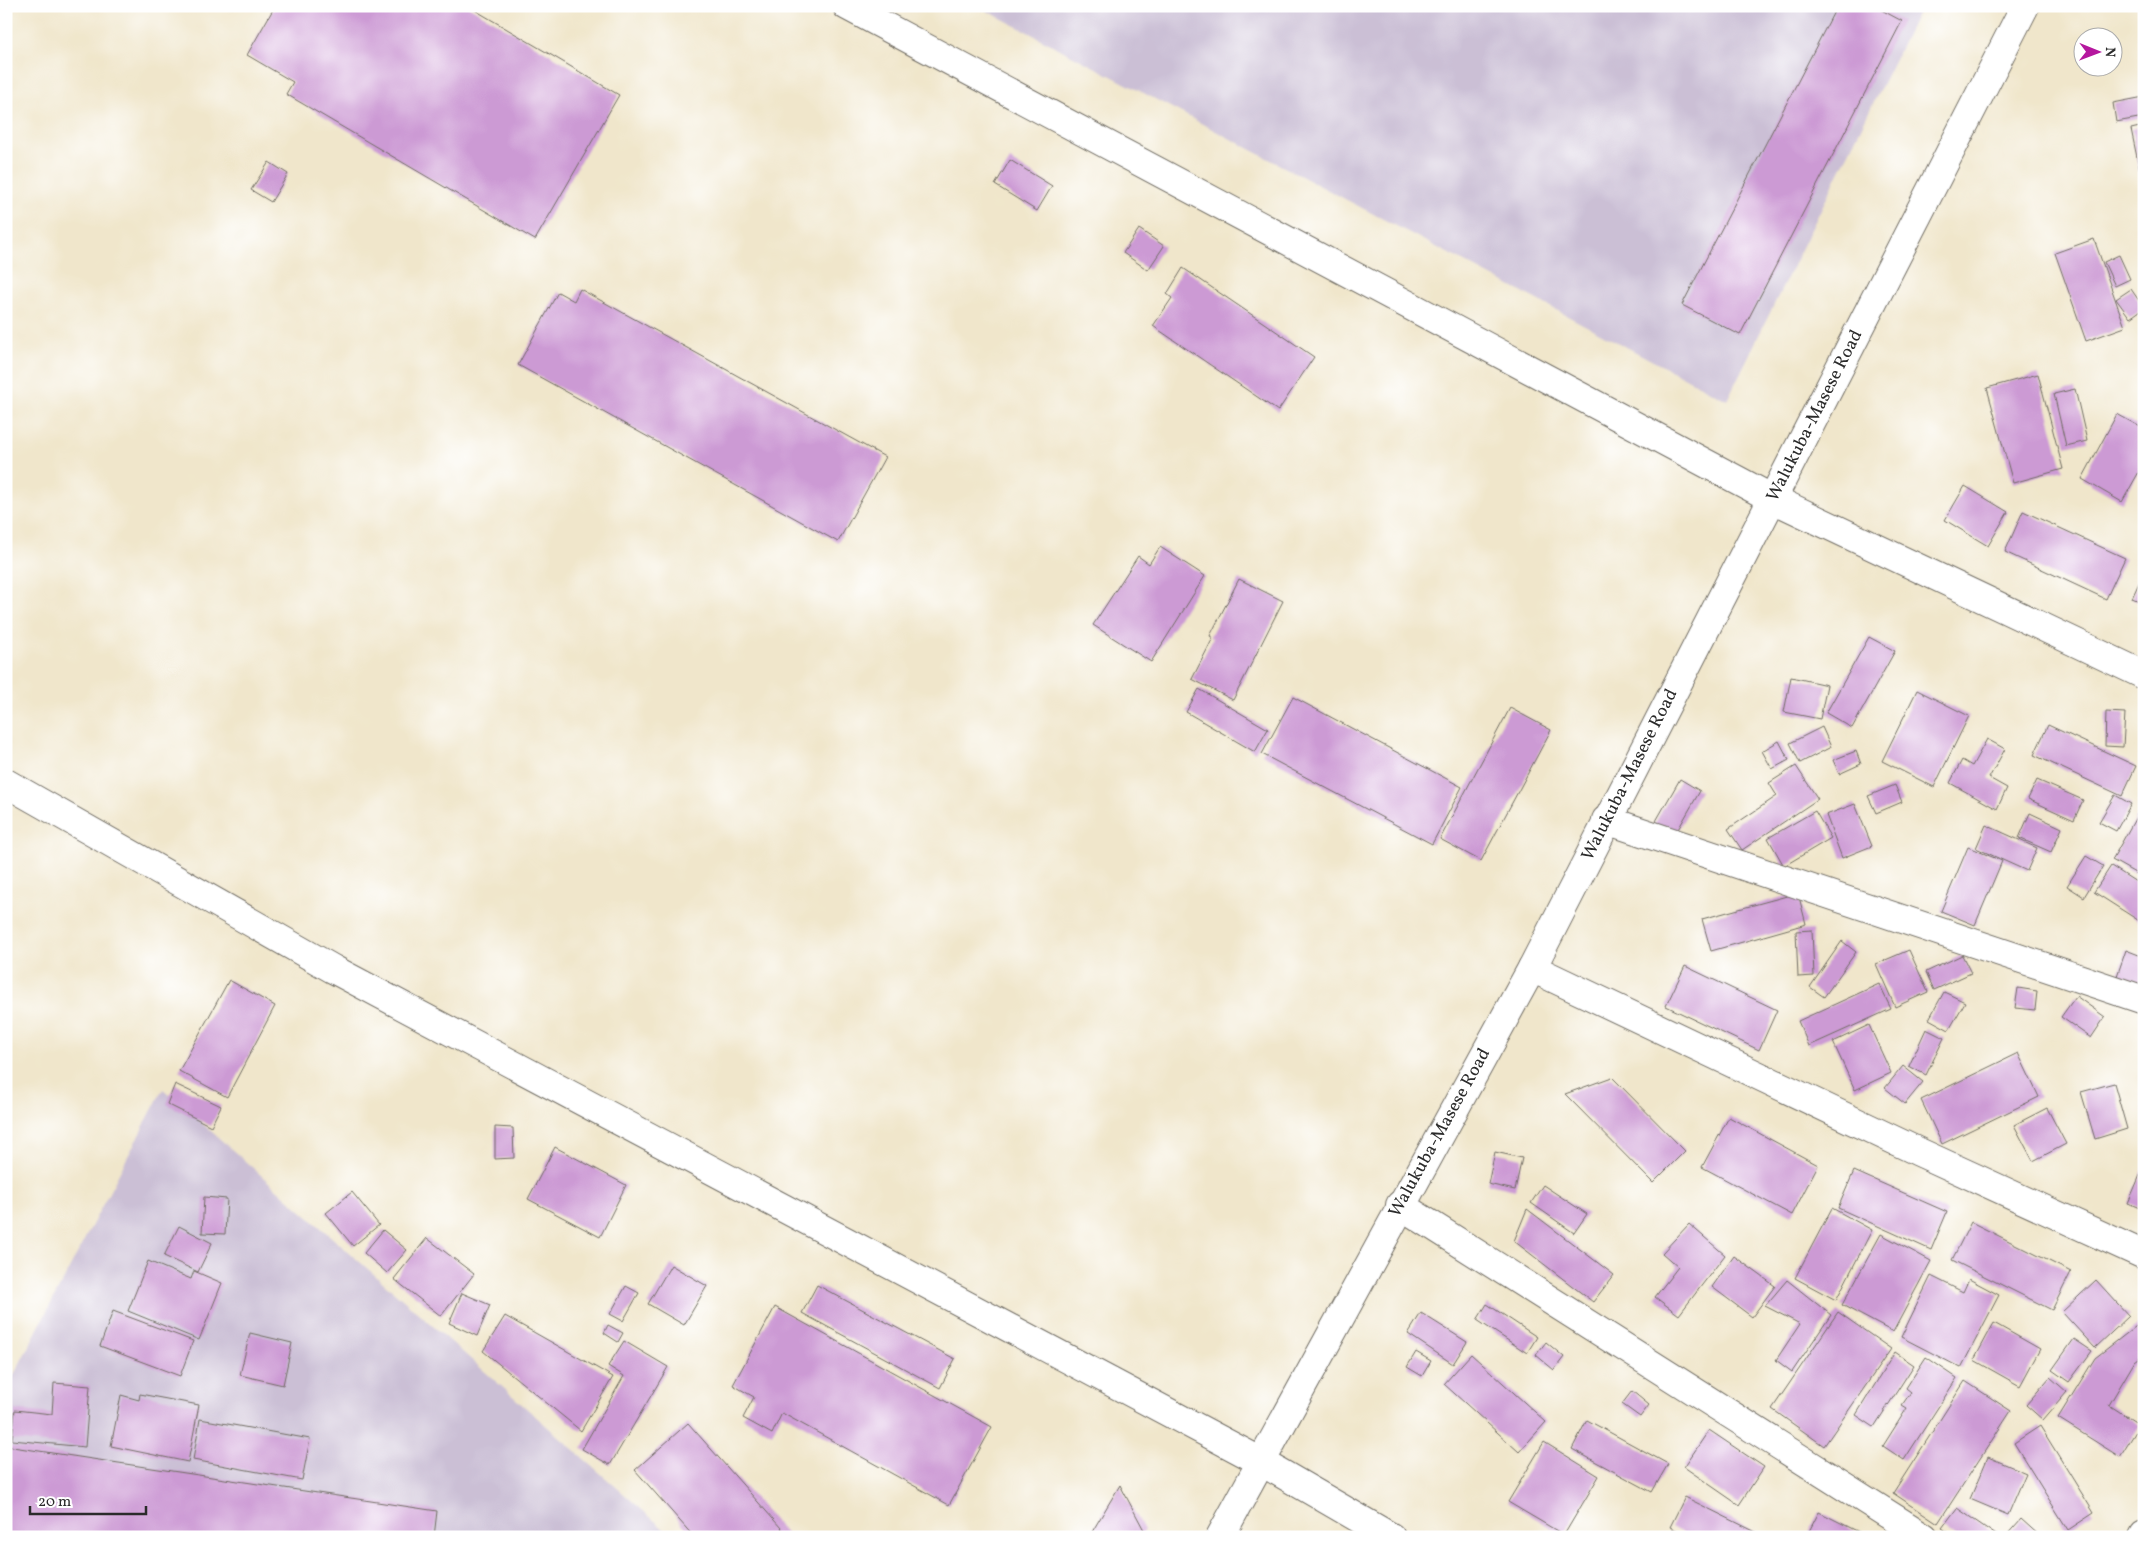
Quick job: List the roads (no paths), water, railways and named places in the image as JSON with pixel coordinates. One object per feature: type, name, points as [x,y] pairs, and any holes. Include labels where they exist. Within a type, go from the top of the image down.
[{"type":"street","points":[[847,6],[1773,499],[2144,675]]},
{"type":"street","name":"Walukuba-Masese Road","points":[[1220,1537],[1400,1205],[1532,968],[1606,820],[1773,499],[2025,6]]},
{"type":"street","points":[[6,783],[333,969],[1260,1461],[1391,1537]]},
{"type":"street","points":[[1606,820],[2144,1000]]},
{"type":"street","points":[[1532,968],[1928,1156],[2144,1255]]},
{"type":"street","points":[[1400,1205],[1924,1537]]}]
